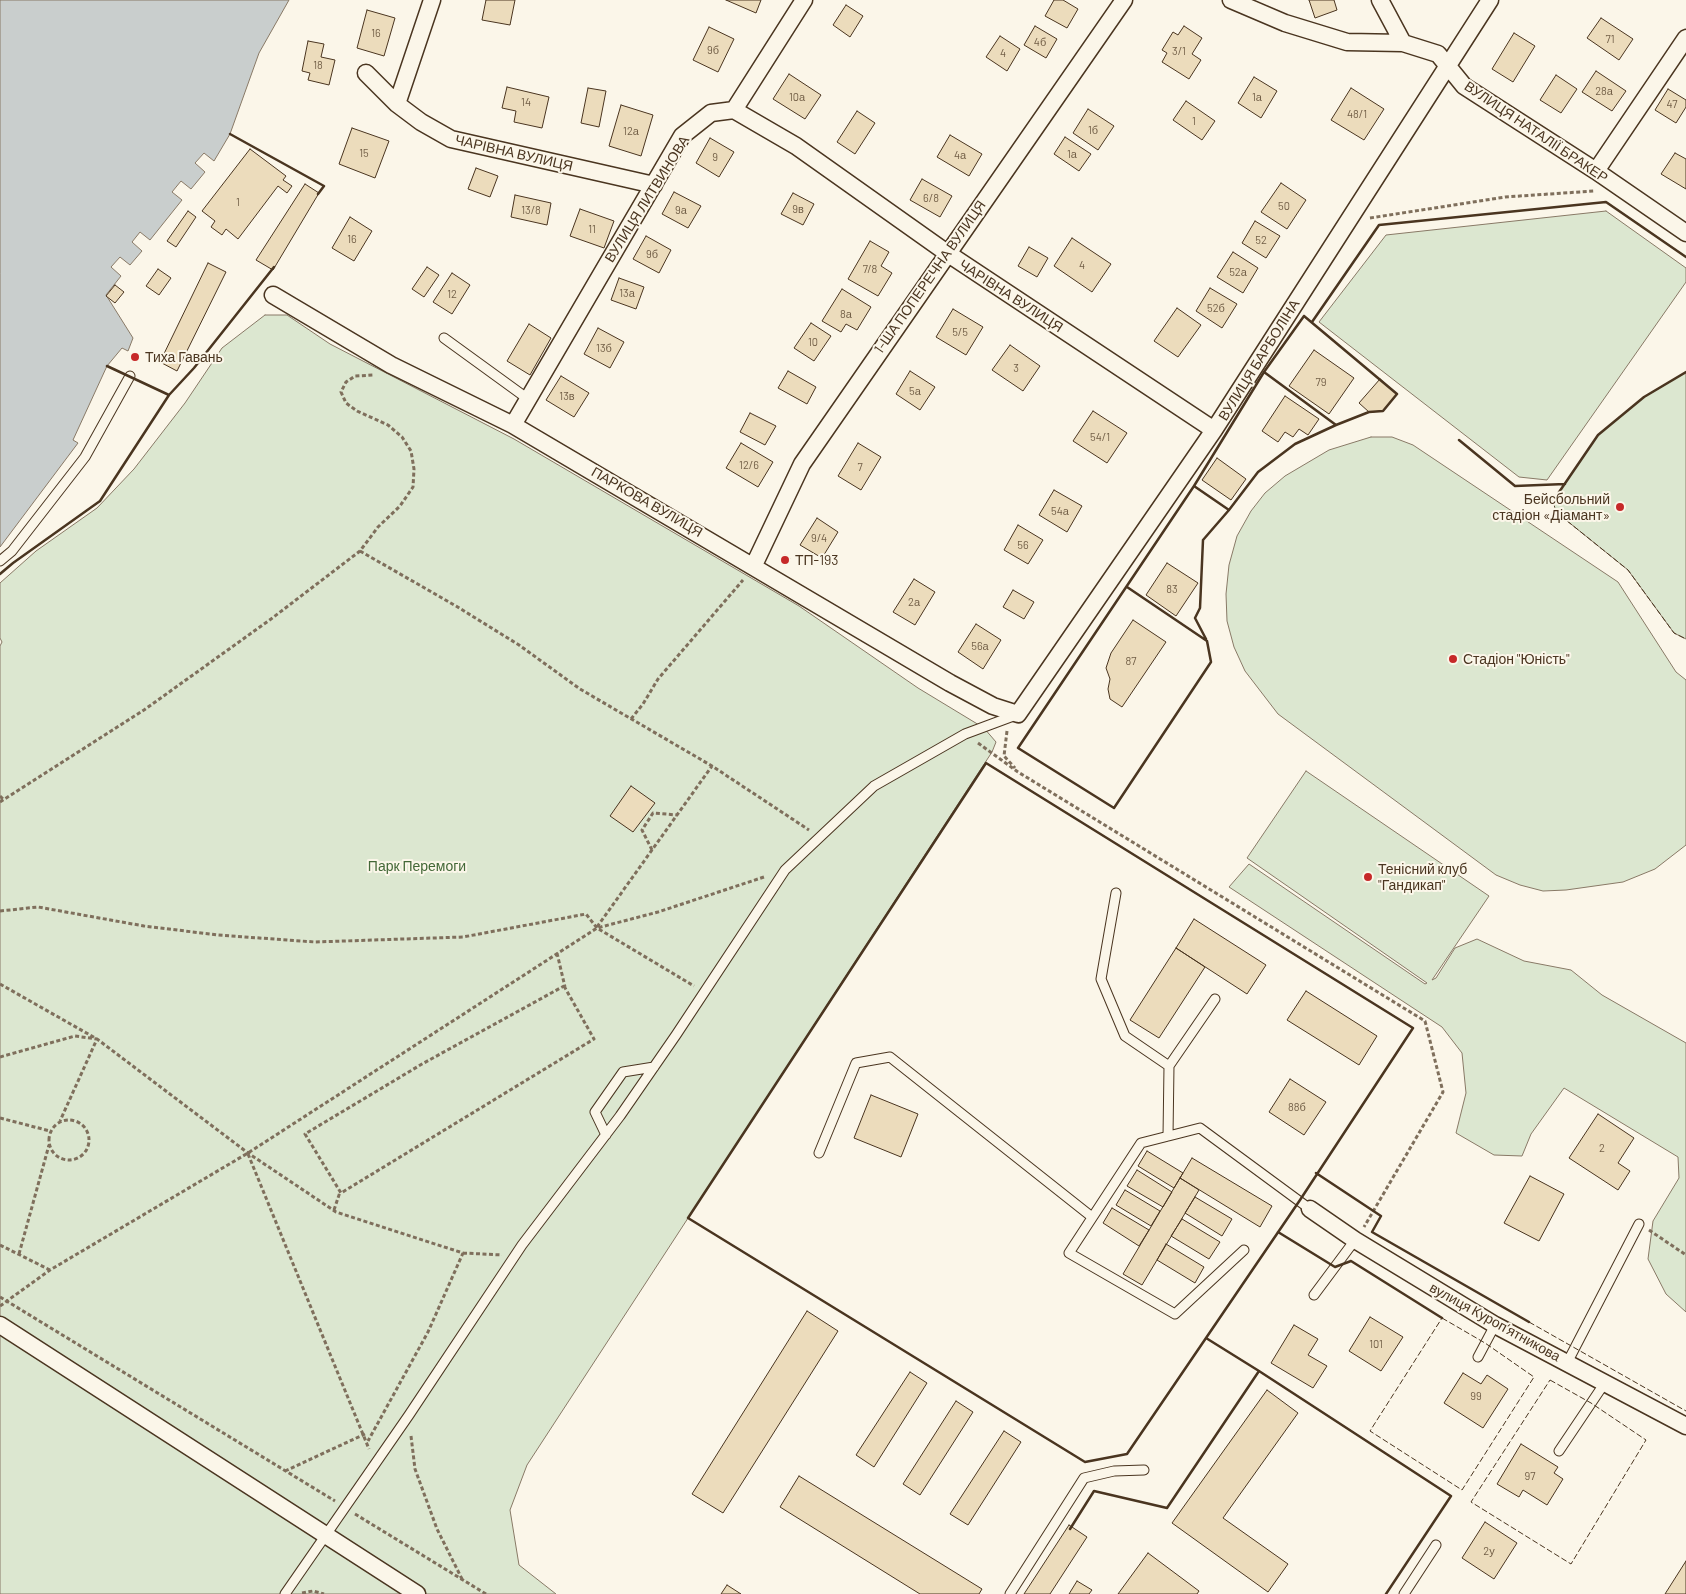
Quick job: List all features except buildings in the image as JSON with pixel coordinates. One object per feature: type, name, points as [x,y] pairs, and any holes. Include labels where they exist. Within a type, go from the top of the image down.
[{"type":"street","points":[[397,104],[432,0]]},
{"type":"street","points":[[734,110],[804,0]]},
{"type":"street","name":"1-ША ПОПЕРЕЧНА ВУЛИЦЯ","points":[[754,565],[802,464],[1124,0]]},
{"type":"street","name":"ВУЛИЦЯ НАТАЛІЇ БРАКЕР","points":[[1231,0],[1285,23],[1347,42],[1402,43],[1438,54],[1464,86],[1596,171],[1686,233]]},
{"type":"street","points":[[1380,0],[1402,43]]},
{"type":"street","name":"ВУЛИЦЯ БАРБОЛІНА","points":[[1018,714],[1214,430],[1490,0]]},
{"type":"street","points":[[1596,171],[1686,38]]},
{"type":"street","name":"ЧАРІВНА ВУЛИЦЯ","points":[[366,73],[397,104],[422,122],[451,139],[654,185]]},
{"type":"street","name":"ЧАРІВНА ВУЛИЦЯ","points":[[734,110],[796,146],[947,253],[1214,430]]},
{"type":"street","name":"ВУЛИЦЯ ЛИТВИНОВА","points":[[514,424],[682,136],[710,113],[734,110]]},
{"type":"street","name":"ПАРКОВА ВУЛИЦЯ","points":[[273,295],[391,365],[514,424],[950,683],[993,706],[1018,714]]},
{"type":"street","name":"вулиця Куропʼятникова","points":[[1310,1209],[1356,1240],[1495,1325],[1686,1426]]},
{"type":"street","points":[[0,1325],[417,1594]]},
{"type":"lane","points":[[444,338],[528,399]]},
{"type":"lane","points":[[0,561],[12,551],[85,457],[130,376]]},
{"type":"lane","points":[[285,1594],[409,1415],[515,1255],[606,1135],[654,1066],[785,870],[874,786],[965,734],[1018,714]]},
{"type":"lane","points":[[1116,893],[1101,979],[1125,1036],[1169,1066]]},
{"type":"lane","points":[[1168,1136],[1169,1066],[1215,1000]]},
{"type":"lane","points":[[818,1153],[856,1063],[890,1057],[1092,1217]]},
{"type":"lane","points":[[606,1135],[595,1112],[623,1072],[654,1066]]},
{"type":"lane","points":[[1244,1250],[1175,1314],[1069,1254],[1141,1143],[1200,1128],[1310,1209]]},
{"type":"lane","points":[[1567,1363],[1639,1224]]},
{"type":"lane","points":[[1314,1295],[1356,1240]]},
{"type":"lane","points":[[1478,1357],[1495,1325]]},
{"type":"lane","points":[[1558,1451],[1604,1384]]},
{"type":"lane","points":[[1010,1594],[1084,1478],[1114,1471],[1144,1470]]},
{"type":"lane","points":[[1404,1594],[1436,1545]]},
{"type":"path","points":[[1347,222],[1505,198],[1622,189]]},
{"type":"path","points":[[0,802],[144,710],[272,619],[360,550],[378,527],[400,506],[413,487],[414,470],[411,451],[402,437],[388,425],[357,411],[346,402],[340,392],[346,382],[356,376],[375,375]]},
{"type":"path","points":[[360,550],[464,610],[519,645],[580,689],[712,766],[820,837]]},
{"type":"path","points":[[631,719],[643,704],[658,679],[734,592],[754,565]]},
{"type":"path","points":[[1018,714],[1006,732],[1004,756],[1018,772]]},
{"type":"path","points":[[965,734],[1018,772],[1424,1021],[1443,1092],[1356,1240]]},
{"type":"path","points":[[597,928],[712,766]]},
{"type":"path","points":[[0,796],[4,800]]},
{"type":"path","points":[[652,850],[642,830],[653,813],[677,815]]},
{"type":"path","points":[[0,1306],[50,1270],[248,1153],[597,928],[658,912],[785,870]]},
{"type":"path","points":[[0,911],[38,907],[144,926],[218,935],[315,942],[463,937],[586,914],[597,928],[705,992]]},
{"type":"path","points":[[340,1191],[341,1193],[594,1039],[565,988],[558,953]]},
{"type":"path","points":[[0,984],[97,1039],[248,1153],[334,1210],[371,1224],[462,1252],[515,1255]]},
{"type":"path","points":[[334,1210],[340,1191],[305,1134],[430,1059],[549,993],[565,988]]},
{"type":"path","points":[[0,1057],[75,1036],[97,1039]]},
{"type":"path","points":[[19,1254],[49,1145],[50,1131],[60,1121],[97,1039]]},
{"type":"path","points":[[0,1118],[50,1131]]},
{"type":"path","points":[[49,1145],[56,1156],[69,1160],[81,1156],[89,1146],[88,1132],[80,1122],[74,1120],[60,1121]]},
{"type":"path","points":[[248,1153],[368,1441],[373,1466]]},
{"type":"path","points":[[1639,1224],[1686,1254]]},
{"type":"path","points":[[0,1245],[50,1270]]},
{"type":"path","points":[[368,1441],[428,1332],[462,1252]]},
{"type":"path","points":[[0,1297],[486,1594]]},
{"type":"path","points":[[409,1415],[415,1469],[438,1529],[462,1580]]},
{"type":"path","points":[[285,1471],[365,1434]]},
{"type":"path","points":[[294,1594],[313,1591],[324,1594]]},
{"type":"green space","points":[[1606,211],[1686,268],[1686,282],[1547,480],[1519,477],[1319,322],[1386,235]]},
{"type":"green space","name":"Парк Перемоги","points":[[265,315],[287,315],[330,344],[514,439],[799,606],[918,688],[984,728],[996,742],[992,752],[527,1465],[510,1510],[519,1565],[556,1594],[0,1594],[0,646],[2,642],[0,638],[0,583],[36,551],[97,508],[134,469],[185,403],[222,348]]},
{"type":"green space","name":"Бейсбольний стадіон «Діамант»","points":[[1686,372],[1686,639],[1674,633],[1628,570],[1556,512],[1553,501],[1598,435],[1644,397]]},
{"type":"green space","name":"Стадіон \"Юність\"","points":[[1371,437],[1392,437],[1413,445],[1618,582],[1676,672],[1686,680],[1686,845],[1655,869],[1623,882],[1566,890],[1543,891],[1520,885],[1496,875],[1278,714],[1245,671],[1234,647],[1227,621],[1226,594],[1229,565],[1237,536],[1251,511],[1265,493],[1285,476],[1329,450]]},
{"type":"green space","points":[[1306,771],[1489,896],[1432,980],[1436,978],[1455,948],[1477,939],[1524,961],[1571,970],[1602,995],[1686,1043],[1686,1312],[1666,1294],[1648,1259],[1653,1221],[1679,1178],[1678,1157],[1564,1088],[1531,1134],[1522,1156],[1494,1155],[1456,1133],[1466,1093],[1462,1053],[1442,1027],[1229,887],[1249,864],[1425,984],[1427,983],[1247,858]]},
{"type":"shaded area","points":[[0,0],[289,0],[259,53],[230,134],[214,161],[204,153],[195,163],[205,172],[191,189],[181,181],[172,192],[182,200],[150,240],[140,232],[132,242],[142,251],[130,265],[120,257],[111,267],[121,276],[106,295],[133,338],[128,351],[122,348],[107,366],[73,440],[78,443],[0,547]]},
{"type":"fence","points":[[1553,501],[1556,512],[1628,570],[1674,633],[1686,639]]},
{"type":"fence","points":[[1442,1318],[1485,1343],[1534,1377],[1462,1490],[1370,1431],[1442,1318]]},
{"type":"fence","points":[[1529,1322],[1686,1411]]},
{"type":"fence","points":[[1550,1380],[1591,1403],[1646,1440],[1571,1564],[1471,1502],[1550,1380]]},
{"type":"wall","points":[[230,134],[324,186],[318,194]]},
{"type":"wall","points":[[1312,322],[1379,225],[1606,202],[1686,257]]},
{"type":"wall","points":[[0,574],[100,501],[169,395],[194,368],[274,267]]},
{"type":"wall","points":[[1304,316],[1397,394],[1383,411],[1369,412],[1336,425],[1264,372],[1304,316]]},
{"type":"wall","points":[[107,366],[169,395]]},
{"type":"wall","points":[[1264,372],[1194,486],[1229,510],[1258,472],[1295,444],[1336,425]]},
{"type":"wall","points":[[1553,501],[1598,435],[1644,397],[1686,372]]},
{"type":"wall","points":[[1459,440],[1515,486],[1565,484]]},
{"type":"wall","points":[[1127,587],[1207,641],[1211,662],[1114,808],[1018,748],[1194,486]]},
{"type":"wall","points":[[1206,639],[1195,618],[1200,608],[1203,540],[1229,510]]},
{"type":"wall","points":[[986,763],[1413,1028],[1300,1200],[1127,1454],[1085,1462],[688,1218],[986,763]]},
{"type":"wall","points":[[1316,1173],[1381,1216],[1372,1232],[1529,1322]]},
{"type":"wall","points":[[1278,1232],[1335,1267],[1351,1261],[1442,1318]]},
{"type":"wall","points":[[1206,1338],[1259,1371]]},
{"type":"wall","points":[[1070,1529],[1094,1491],[1167,1508],[1259,1371],[1451,1496],[1386,1594]]},
{"type":"place","name":"Тиха Гавань","points":[[135,357]]},
{"type":"place","name":"Бейсбольний стадіон «Діамант»","points":[[1620,507]]},
{"type":"place","name":"ТП-193","points":[[785,560]]},
{"type":"place","name":"Стадіон \"Юність\"","points":[[1453,659]]},
{"type":"place","name":"Тенісний клуб \"Гандикап\"","points":[[1368,877]]}]
